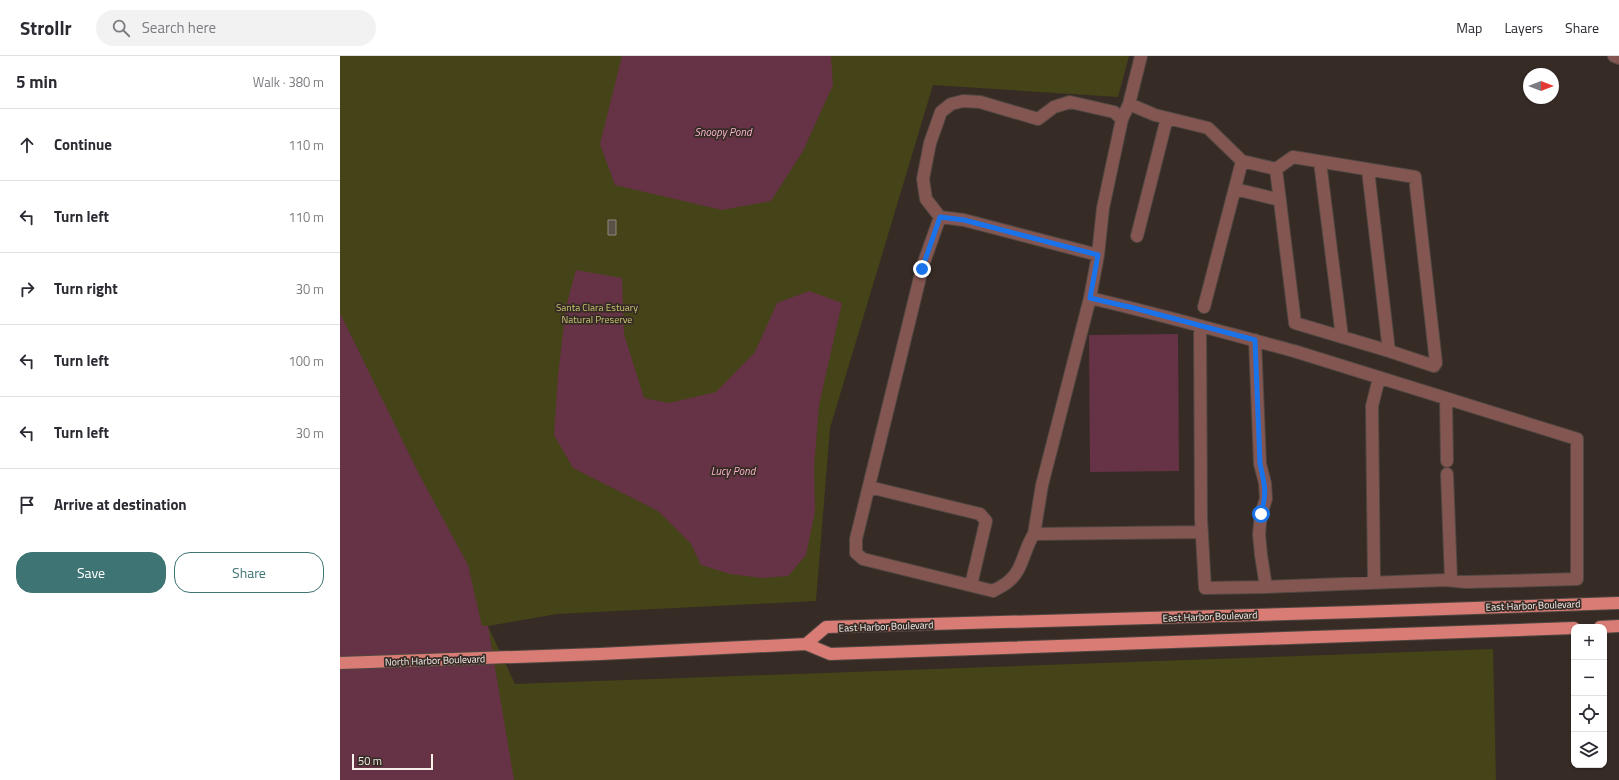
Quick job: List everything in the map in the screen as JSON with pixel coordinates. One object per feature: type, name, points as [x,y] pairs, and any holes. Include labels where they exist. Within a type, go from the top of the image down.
[{"type":"main road","name":"East Harbor Boulevard","points":[[806,644],[826,627],[1342,613],[1619,603]]},
{"type":"main road","points":[[1607,627],[1619,626]]},
{"type":"main road","points":[[806,644],[830,654],[1571,628]]},
{"type":"main road","name":"North Harbor Boulevard","points":[[340,663],[531,657],[806,644]]},
{"type":"street","points":[[940,217],[923,265],[856,539],[856,553],[863,559],[993,591],[1010,581],[1018,570],[1029,541],[1034,534],[1042,485],[1090,298],[1098,255],[1103,208],[1122,119],[1129,104],[1141,56]]},
{"type":"street","points":[[1614,56],[1619,58]]},
{"type":"street","points":[[1098,255],[964,220],[940,217],[926,199],[923,179],[930,143],[941,112],[951,104],[963,101],[980,102],[1038,119],[1054,107],[1070,102],[1114,112],[1122,119]]},
{"type":"street","points":[[1129,104],[1167,118],[1208,128],[1242,161],[1276,169],[1293,157],[1414,177],[1436,363],[1434,366],[1295,323],[1276,169]]},
{"type":"street","points":[[1137,236],[1167,118]]},
{"type":"street","points":[[1204,307],[1242,161]]},
{"type":"street","points":[[1320,162],[1342,337]]},
{"type":"street","points":[[1368,170],[1389,352]]},
{"type":"street","points":[[1235,189],[1280,200]]},
{"type":"street","points":[[1090,298],[1200,326],[1255,340],[1294,351],[1577,439],[1578,579],[1466,582],[1451,580],[1205,588],[1202,532],[1200,326]]},
{"type":"street","points":[[1255,340],[1260,464],[1265,483],[1266,499],[1261,514],[1259,534],[1266,587]]},
{"type":"street","points":[[1374,582],[1372,406],[1379,378]]},
{"type":"street","points":[[1446,399],[1447,461]]},
{"type":"street","points":[[1447,474],[1451,580]]},
{"type":"street","points":[[869,487],[980,514],[986,521],[971,585]]},
{"type":"street","points":[[1034,534],[1202,532]]},
{"type":"green space","name":"Santa Clara Estuary Natural Preserve","points":[[340,56],[1129,56],[1118,97],[933,85],[830,428],[816,601],[557,614],[488,626],[515,684],[1493,649],[1496,780],[340,780]]},
{"type":"water","name":"Snoopy Pond","points":[[622,56],[831,56],[833,85],[803,151],[771,201],[722,210],[615,185],[600,144]]},
{"type":"water","name":"Lucy Pond","points":[[576,270],[622,278],[624,334],[644,398],[669,403],[716,392],[755,352],[777,303],[809,291],[842,303],[819,405],[814,468],[815,511],[806,555],[788,576],[762,578],[730,574],[701,565],[691,544],[658,511],[573,468],[554,435],[558,376],[566,307]]},
{"type":"water","points":[[340,313],[420,476],[468,565],[482,626],[488,626],[514,780],[340,780]]},
{"type":"water","points":[[1178,334],[1179,471],[1090,472],[1089,335]]},
{"type":"building","points":[[608,220],[616,220],[616,235],[608,235]]},
{"type":"route","points":[[922,269],[940,217],[964,220],[1098,255],[1090,298],[1255,340],[1260,464],[1265,483],[1266,499],[1261,514]]}]
